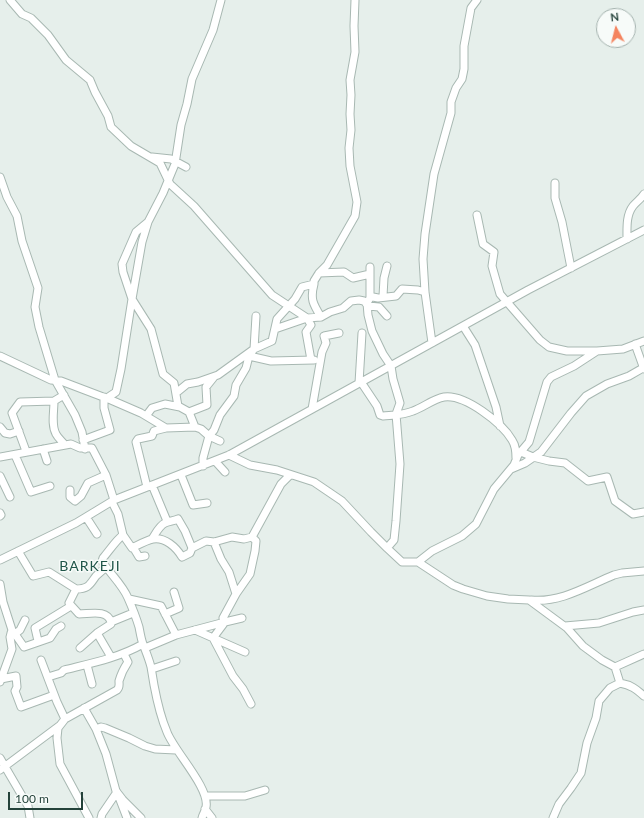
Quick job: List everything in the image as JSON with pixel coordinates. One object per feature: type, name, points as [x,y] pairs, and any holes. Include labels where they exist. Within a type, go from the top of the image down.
[{"type":"street","points":[[10,0],[22,14],[32,18],[66,60],[90,80],[108,116],[111,127],[131,146],[160,163],[170,184],[194,206],[272,295],[307,318],[311,325],[306,332],[311,360]]},
{"type":"street","points":[[105,398],[116,392],[142,242],[148,222],[168,180],[175,161],[181,125],[192,79],[213,30],[221,0]]},
{"type":"street","points":[[321,317],[311,296],[314,281],[318,273],[327,265],[355,216],[357,202],[350,166],[349,148],[351,130],[350,80],[356,52],[354,34],[355,0]]},
{"type":"street","points":[[432,343],[424,292],[423,259],[425,234],[434,174],[451,113],[451,102],[456,88],[462,79],[464,69],[464,46],[471,8],[477,0]]},
{"type":"street","points":[[150,156],[171,159],[186,167]]},
{"type":"street","points":[[0,177],[7,197],[17,216],[22,241],[38,288],[36,307],[39,327],[55,380],[82,432],[85,449]]},
{"type":"street","points":[[555,183],[555,198],[572,268]]},
{"type":"street","points":[[627,239],[627,224],[630,213],[633,206],[644,194]]},
{"type":"street","points":[[477,215],[483,244],[494,252],[492,266],[500,294],[540,340],[549,347],[567,352],[597,351],[623,349],[644,341]]},
{"type":"street","points":[[148,222],[136,232],[122,264],[123,272],[132,299],[151,329],[163,374],[174,383],[178,406]]},
{"type":"street","points":[[1,557],[18,551],[86,517],[113,501],[229,455],[506,302],[644,230]]},
{"type":"street","points":[[383,296],[384,278],[387,266]]},
{"type":"street","points":[[318,273],[344,272],[353,278],[370,271],[370,298],[368,306],[372,331],[383,354],[391,366],[400,403],[396,415],[400,464],[396,522],[394,540],[387,548]]},
{"type":"street","points":[[189,412],[207,405],[206,387],[214,377],[254,349],[272,341],[277,319],[290,306],[302,287],[314,284]]},
{"type":"street","points":[[370,298],[396,296],[402,289],[424,292]]},
{"type":"street","points":[[275,329],[307,318],[321,317],[330,312],[343,308],[351,301],[359,300],[364,301],[368,306],[379,307],[387,316]]},
{"type":"street","points":[[203,466],[203,458],[209,436],[214,430],[220,415],[234,396],[236,385],[246,368],[249,356],[254,349],[256,316]]},
{"type":"street","points":[[463,326],[475,345],[496,407],[500,426]]},
{"type":"street","points":[[312,409],[320,360],[326,344],[324,336],[339,332]]},
{"type":"street","points":[[362,333],[360,383],[377,406],[380,416],[396,415],[414,411],[433,400],[445,397],[468,403],[487,414],[513,440],[516,449],[516,460]]},
{"type":"street","points":[[511,469],[525,463],[541,452],[586,396],[607,384],[629,376],[644,368],[635,344]]},
{"type":"street","points":[[418,562],[432,551],[462,536],[476,524],[494,489],[511,469],[529,442],[547,382],[551,377],[574,366],[597,351]]},
{"type":"street","points":[[0,356],[32,372],[61,381],[105,398],[146,416],[166,428]]},
{"type":"street","points":[[249,356],[271,361],[320,360]]},
{"type":"street","points":[[176,393],[187,384],[214,377]]},
{"type":"street","points":[[316,389],[320,397],[328,401]]},
{"type":"street","points":[[26,451],[20,431],[12,413],[20,402],[54,401],[64,395]]},
{"type":"street","points":[[83,440],[110,430],[104,408],[105,398]]},
{"type":"street","points":[[54,401],[54,430],[65,445]]},
{"type":"street","points":[[146,416],[152,408],[165,404],[178,406],[189,412],[195,427]]},
{"type":"street","points":[[167,522],[150,486],[136,442],[138,439],[152,436],[154,431],[166,428],[195,427],[201,428],[209,436],[220,441]]},
{"type":"street","points":[[0,428],[5,433],[10,434],[20,431]]},
{"type":"street","points":[[0,457],[15,455],[26,451],[71,444],[85,449],[92,448],[106,475],[123,535],[129,545],[132,548],[133,547],[139,556],[145,556]]},
{"type":"street","points":[[43,449],[47,461]]},
{"type":"street","points":[[521,452],[549,461],[565,462],[588,481],[607,477],[615,501],[633,514],[644,512]]},
{"type":"street","points":[[15,455],[31,492],[50,486]]},
{"type":"street","points":[[229,455],[250,465],[277,470],[314,482],[342,501],[402,562],[418,562],[453,585],[462,589],[494,597],[540,601],[565,596],[614,575],[644,571]]},
{"type":"street","points":[[215,461],[225,472]]},
{"type":"street","points":[[70,490],[70,497],[75,501],[81,496],[88,483],[106,475]]},
{"type":"street","points":[[181,475],[193,505],[207,503]]},
{"type":"street","points":[[133,547],[152,539],[162,540],[172,544],[182,556],[190,553],[192,548],[206,541],[214,542],[232,537],[244,539],[252,537],[281,484],[290,475]]},
{"type":"street","points":[[0,476],[10,497]]},
{"type":"street","points":[[86,517],[97,534]]},
{"type":"street","points":[[152,539],[160,527],[167,522],[178,519],[192,548]]},
{"type":"street","points":[[123,535],[119,538],[117,543],[102,561],[123,587],[129,599],[152,669],[154,686],[163,724],[176,750],[188,764],[205,796],[206,806],[202,818]]},
{"type":"street","points":[[225,622],[223,618],[236,594],[250,574],[256,544],[256,541],[252,537]]},
{"type":"street","points":[[214,542],[229,572],[236,594]]},
{"type":"street","points":[[18,551],[33,576],[49,572],[76,589],[84,588],[93,584],[97,576],[106,567]]},
{"type":"street","points":[[0,584],[3,602],[13,634],[22,645]]},
{"type":"street","points":[[76,589],[69,604],[79,614],[103,614],[110,617],[111,622]]},
{"type":"street","points":[[165,614],[179,608],[174,592]]},
{"type":"street","points":[[129,599],[161,606],[176,635]]},
{"type":"street","points":[[529,600],[565,626],[583,646],[602,660],[615,667],[620,683]]},
{"type":"street","points":[[38,641],[35,628],[71,606]]},
{"type":"street","points":[[565,626],[599,623],[644,610]]},
{"type":"street","points":[[80,648],[97,633],[111,624],[111,622],[133,613]]},
{"type":"street","points":[[48,677],[61,673],[64,670],[102,662],[112,657],[176,635],[242,618]]},
{"type":"street","points":[[1,681],[12,649],[10,637],[20,630],[25,620]]},
{"type":"street","points":[[213,638],[225,622]]},
{"type":"street","points":[[12,649],[22,645],[24,647],[50,638],[56,629],[61,626]]},
{"type":"street","points":[[195,630],[245,652]]},
{"type":"street","points":[[97,633],[112,657]]},
{"type":"street","points":[[213,638],[233,676],[243,689],[251,704]]},
{"type":"street","points":[[2,768],[59,726],[65,719],[117,690],[124,668],[128,662],[124,654]]},
{"type":"street","points":[[615,667],[644,654]]},
{"type":"street","points":[[41,660],[65,719]]},
{"type":"street","points":[[152,669],[176,661]]},
{"type":"street","points":[[87,665],[92,684]]},
{"type":"street","points":[[1,681],[16,676],[17,687],[15,691],[21,707],[54,695]]},
{"type":"street","points":[[553,818],[559,804],[581,772],[587,743],[596,718],[599,701],[610,688],[620,683],[628,684],[637,689],[644,696]]},
{"type":"street","points":[[84,708],[96,729],[106,754],[117,792],[127,818]]},
{"type":"street","points":[[59,726],[58,738],[60,764],[89,818]]},
{"type":"street","points":[[96,729],[101,727],[105,728],[155,750],[176,750]]},
{"type":"street","points":[[0,758],[2,768],[28,806],[30,818]]},
{"type":"street","points":[[102,818],[102,814],[117,792]]},
{"type":"street","points":[[117,792],[141,818]]},
{"type":"street","points":[[205,796],[245,796],[264,793]]},
{"type":"street","points":[[205,809],[212,818]]},
{"type":"district","name":"BARKEJI","points":[[90,566]]}]
